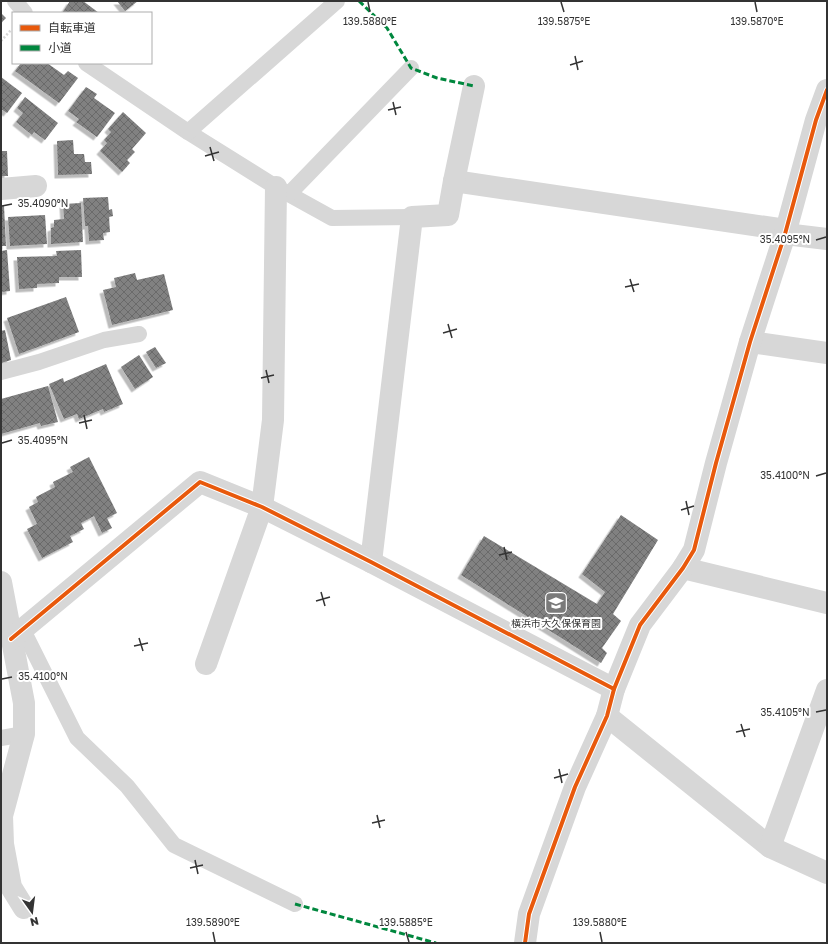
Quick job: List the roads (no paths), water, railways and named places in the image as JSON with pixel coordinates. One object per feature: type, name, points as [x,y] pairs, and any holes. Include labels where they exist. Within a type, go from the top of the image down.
[{"type":"street","points":[[370,562],[412,217],[448,216],[474,86]]},
{"type":"street","points":[[525,943],[529,914],[575,787],[606,716],[614,690],[640,625],[684,568],[694,550],[716,463],[750,342],[822,121],[827,90]]},
{"type":"street","points":[[454,182],[827,239]]},
{"type":"street","points":[[1,189],[36,186]]},
{"type":"street","points":[[206,664],[262,507],[273,420],[282,191]]},
{"type":"street","points":[[750,342],[827,353]]},
{"type":"street","points":[[17,635],[200,482],[262,507],[614,690]]},
{"type":"street","points":[[684,568],[827,603]]},
{"type":"street","points":[[1,582],[17,635],[24,703],[24,734],[2,816],[3,844],[11,888],[24,908]]},
{"type":"street","points":[[770,847],[827,690]]},
{"type":"street","points":[[606,716],[770,847],[827,873]]},
{"type":"lane","points":[[15,1],[24,12]]},
{"type":"lane","points":[[188,132],[337,1]]},
{"type":"lane","points":[[87,64],[188,132],[282,191],[332,218],[412,217]]},
{"type":"lane","points":[[282,191],[411,68]]},
{"type":"lane","points":[[1,372],[39,362],[104,340],[139,334]]},
{"type":"lane","points":[[17,635],[77,738],[127,786],[174,844],[295,904]]},
{"type":"lane","points":[[1,738],[24,734]]},
{"type":"place","name":"横浜市大久保保育園","points":[[556,603]]}]
